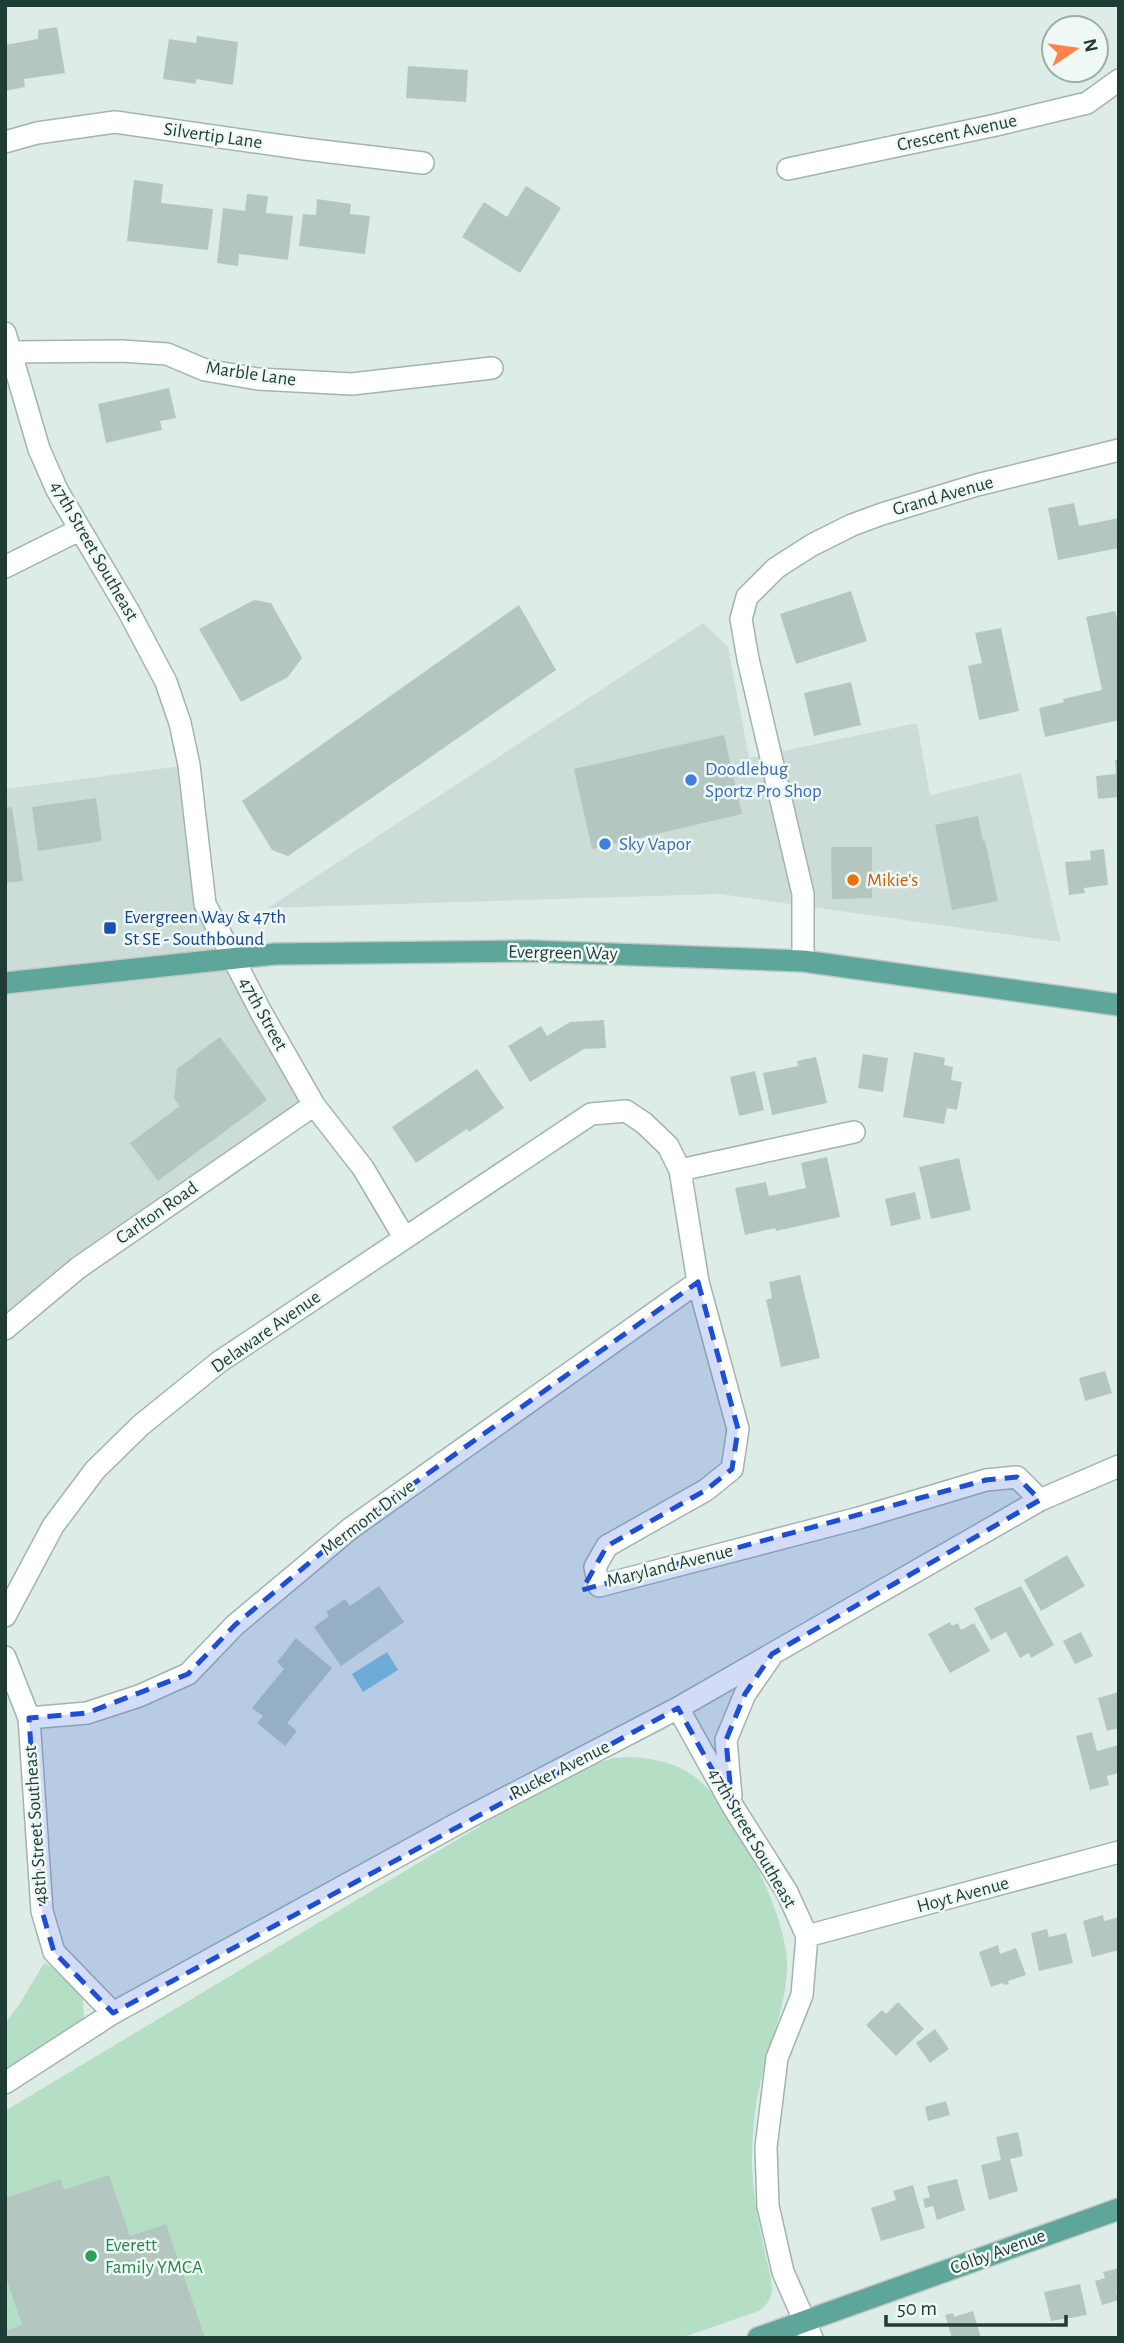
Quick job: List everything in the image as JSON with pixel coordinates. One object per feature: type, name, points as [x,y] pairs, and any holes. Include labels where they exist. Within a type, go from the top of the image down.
[{"type":"main road","name":"Evergreen Way","points":[[5,983],[275,954],[529,951],[803,961],[1119,1005]]},
{"type":"main road","name":"Colby Avenue","points":[[758,2338],[809,2329],[1119,2209]]},
{"type":"street","name":"Crescent Avenue","points":[[788,169],[1087,103],[1119,80]]},
{"type":"street","name":"Silvertip Lane","points":[[5,142],[37,133],[115,122],[423,163]]},
{"type":"street","name":"Marble Lane","points":[[8,342],[167,354],[205,370],[245,377],[352,384],[492,368]]},
{"type":"street","name":"47th Street Southeast","points":[[8,342],[39,449],[57,490],[129,612],[166,682],[180,723],[189,765]]},
{"type":"street","name":"Grand Avenue","points":[[803,961],[803,894],[748,659],[741,619],[747,597],[776,568],[812,545],[882,514],[977,485],[1119,450]]},
{"type":"street","points":[[5,567],[79,530]]},
{"type":"street","name":"47th Street","points":[[189,765],[205,904],[314,1105],[363,1168],[404,1237]]},
{"type":"street","name":"Carlton Road","points":[[5,1329],[78,1268],[314,1105]]},
{"type":"street","name":"Maryland Avenue","points":[[591,1114],[626,1111],[644,1123],[668,1146],[680,1170],[698,1282],[738,1429],[732,1469],[706,1490],[607,1546],[595,1567],[600,1586],[859,1518],[986,1480],[1017,1477],[1040,1500]]},
{"type":"street","name":"Delaware Avenue","points":[[5,1616],[53,1526],[95,1470],[141,1425],[219,1362],[591,1114]]},
{"type":"street","points":[[680,1170],[854,1132]]},
{"type":"street","name":"Mermont Drive","points":[[29,1718],[88,1713],[139,1696],[188,1674],[235,1625],[351,1528],[698,1282]]},
{"type":"street","name":"Rucker Avenue","points":[[5,2083],[113,2013],[471,1816],[678,1708],[1040,1500],[1119,1466]]},
{"type":"street","points":[[732,1805],[726,1740],[745,1694],[772,1654]]},
{"type":"street","name":"48th Street Southeast","points":[[5,1657],[29,1718],[42,1911],[54,1952],[113,2013]]},
{"type":"street","name":"47th Street Southeast","points":[[678,1708],[732,1805],[787,1892],[807,1936],[802,1995],[778,2059],[766,2147],[768,2206],[783,2272],[809,2329]]},
{"type":"street","name":"Hoyt Avenue","points":[[807,1936],[1119,1852]]},
{"type":"highlighted area","points":[[698,1282],[738,1429],[732,1469],[706,1490],[607,1546],[582,1590],[986,1480],[1017,1477],[1040,1500],[772,1654],[745,1694],[726,1740],[732,1805],[678,1708],[113,2013],[54,1952],[42,1911],[29,1718],[87,1713],[188,1674],[235,1625],[351,1528]]},
{"type":"shaded area","points":[[703,623],[728,647],[749,758],[917,723],[930,795],[1021,773],[1061,942],[720,894],[268,908]]},
{"type":"shaded area","points":[[189,765],[205,904],[314,1105],[5,1338],[5,789]]},
{"type":"green space","points":[[632,1757],[660,1761],[686,1771],[701,1782],[715,1798],[745,1843],[759,1870],[771,1898],[786,1950],[786,1986],[758,2094],[752,2144],[755,2196],[772,2284],[771,2296],[764,2307],[681,2338],[5,2338],[5,2111],[490,1820],[593,1765],[613,1758]]},
{"type":"green space","points":[[44,1963],[59,1973],[83,1999],[84,2022],[5,2069],[5,2023]]},
{"type":"water","points":[[387,1652],[398,1670],[363,1692],[352,1674]]},
{"type":"building","points":[[57,27],[65,73],[24,79],[25,87],[5,91],[5,45],[38,39],[38,30]]},
{"type":"building","points":[[197,36],[238,42],[233,85],[196,79],[196,84],[163,79],[169,39],[196,43]]},
{"type":"building","points":[[408,66],[468,70],[466,102],[406,98]]},
{"type":"building","points":[[134,180],[163,184],[161,203],[213,209],[208,250],[127,241]]},
{"type":"building","points":[[526,186],[561,208],[520,273],[462,237],[484,202],[507,217]]},
{"type":"building","points":[[247,194],[268,196],[266,213],[293,216],[288,260],[239,254],[238,266],[217,263],[223,208],[245,211]]},
{"type":"building","points":[[317,199],[351,204],[350,214],[370,216],[365,254],[299,246],[303,214],[316,215]]},
{"type":"building","points":[[169,388],[176,418],[160,421],[162,430],[106,443],[98,404]]},
{"type":"building","points":[[1074,503],[1079,526],[1119,518],[1119,548],[1058,560],[1048,508]]},
{"type":"building","points":[[851,591],[867,641],[796,664],[780,614]]},
{"type":"building","points":[[254,600],[271,603],[302,658],[288,677],[241,702],[199,629]]},
{"type":"building","points":[[519,605],[556,670],[288,856],[272,850],[242,801]]},
{"type":"building","points":[[1115,611],[1119,628],[1119,720],[1045,737],[1039,708],[1102,690],[1086,617]]},
{"type":"building","points":[[1001,628],[1019,711],[979,720],[968,666],[982,663],[975,633]]},
{"type":"building","points":[[851,682],[861,725],[814,736],[804,693]]},
{"type":"building","points":[[724,735],[742,814],[592,849],[574,769]]},
{"type":"building","points":[[1115,760],[1119,760],[1119,797],[1098,799],[1096,776],[1116,774]]},
{"type":"building","points":[[96,798],[102,841],[38,851],[32,807]]},
{"type":"building","points":[[12,807],[23,881],[5,883],[5,808]]},
{"type":"building","points":[[978,816],[998,901],[952,910],[935,825]]},
{"type":"building","points":[[831,847],[872,847],[872,898],[832,899]]},
{"type":"building","points":[[1104,849],[1108,885],[1084,888],[1085,893],[1069,895],[1065,862],[1091,860],[1090,851]]},
{"type":"building","points":[[604,1020],[606,1048],[584,1049],[530,1082],[508,1046],[541,1026],[547,1036],[570,1022]]},
{"type":"building","points":[[220,1037],[267,1100],[158,1181],[130,1143],[180,1106],[174,1099],[177,1069]]},
{"type":"building","points":[[914,1052],[945,1058],[944,1065],[953,1067],[951,1080],[962,1082],[957,1110],[947,1108],[944,1124],[903,1117]]},
{"type":"building","points":[[863,1054],[888,1058],[883,1092],[858,1088]]},
{"type":"building","points":[[816,1057],[827,1103],[772,1115],[763,1073],[798,1066],[797,1061]]},
{"type":"building","points":[[477,1069],[504,1108],[416,1163],[392,1127]]},
{"type":"building","points":[[755,1071],[764,1110],[739,1116],[730,1077]]},
{"type":"building","points":[[827,1157],[840,1217],[745,1235],[735,1188],[766,1182],[769,1196],[806,1188],[801,1163]]},
{"type":"building","points":[[959,1158],[971,1210],[931,1219],[919,1167]]},
{"type":"building","points":[[915,1192],[921,1219],[891,1226],[885,1199]]},
{"type":"building","points":[[800,1275],[820,1358],[781,1367],[766,1300],[772,1298],[769,1282]]},
{"type":"building","points":[[1105,1371],[1112,1393],[1085,1401],[1079,1378]]},
{"type":"building","points":[[1067,1555],[1085,1586],[1041,1611],[1024,1580]]},
{"type":"building","points":[[379,1586],[404,1622],[341,1666],[314,1627],[329,1616],[326,1612],[345,1599],[350,1606]]},
{"type":"building","points":[[1021,1586],[1054,1645],[1031,1658],[1029,1653],[1020,1658],[1006,1632],[991,1640],[974,1608]]},
{"type":"building","points":[[950,1622],[952,1626],[958,1623],[961,1630],[974,1623],[990,1651],[950,1673],[928,1634]]},
{"type":"building","points":[[1081,1632],[1093,1656],[1075,1664],[1063,1641]]},
{"type":"building","points":[[296,1638],[332,1668],[287,1723],[297,1731],[285,1746],[257,1723],[263,1716],[252,1708],[284,1669],[277,1662]]},
{"type":"building","points":[[1119,1692],[1119,1728],[1107,1731],[1098,1698]]},
{"type":"building","points":[[1092,1732],[1097,1751],[1119,1745],[1119,1773],[1107,1776],[1109,1785],[1090,1790],[1076,1736]]},
{"type":"building","points":[[1103,1915],[1104,1921],[1119,1917],[1119,1950],[1092,1957],[1083,1921]]},
{"type":"building","points":[[1047,1929],[1049,1937],[1066,1933],[1073,1963],[1039,1971],[1031,1933]]},
{"type":"building","points":[[998,1945],[1000,1954],[1016,1948],[1026,1975],[1008,1981],[1009,1984],[991,1987],[979,1952]]},
{"type":"building","points":[[898,2002],[924,2029],[896,2056],[866,2025],[882,2010],[886,2014]]},
{"type":"building","points":[[935,2029],[949,2049],[930,2063],[916,2043]]},
{"type":"building","points":[[946,2101],[950,2115],[928,2121],[925,2107]]},
{"type":"building","points":[[1018,2132],[1023,2156],[1010,2159],[1018,2191],[989,2200],[981,2165],[1001,2160],[996,2137]]},
{"type":"building","name":"Everett Family YMCA","points":[[109,2175],[130,2236],[166,2224],[205,2338],[5,2338],[5,2331],[22,2325],[5,2275],[5,2198],[61,2179],[64,2190]]},
{"type":"building","points":[[957,2179],[965,2210],[937,2220],[933,2206],[925,2208],[923,2199],[930,2197],[927,2186]]},
{"type":"building","points":[[913,2185],[925,2228],[881,2241],[871,2208],[896,2200],[893,2191]]},
{"type":"building","points":[[1119,2268],[1119,2289],[1116,2290],[1119,2300],[1102,2305],[1095,2281],[1105,2278],[1103,2272]]},
{"type":"building","points":[[1080,2284],[1087,2315],[1051,2321],[1044,2292]]},
{"type":"building","points":[[973,2311],[981,2338],[952,2338],[945,2315],[953,2313],[954,2317]]},
{"type":"place","name":"Doodlebug Sportz Pro Shop","points":[[691,780]]},
{"type":"place","name":"Sky Vapor","points":[[605,844]]},
{"type":"place","name":"Mikie's","points":[[853,880]]},
{"type":"place","name":"Evergreen Way & 47th St SE - Southbound","points":[[110,928]]},
{"type":"place","name":"Everett Family YMCA","points":[[91,2256]]}]
